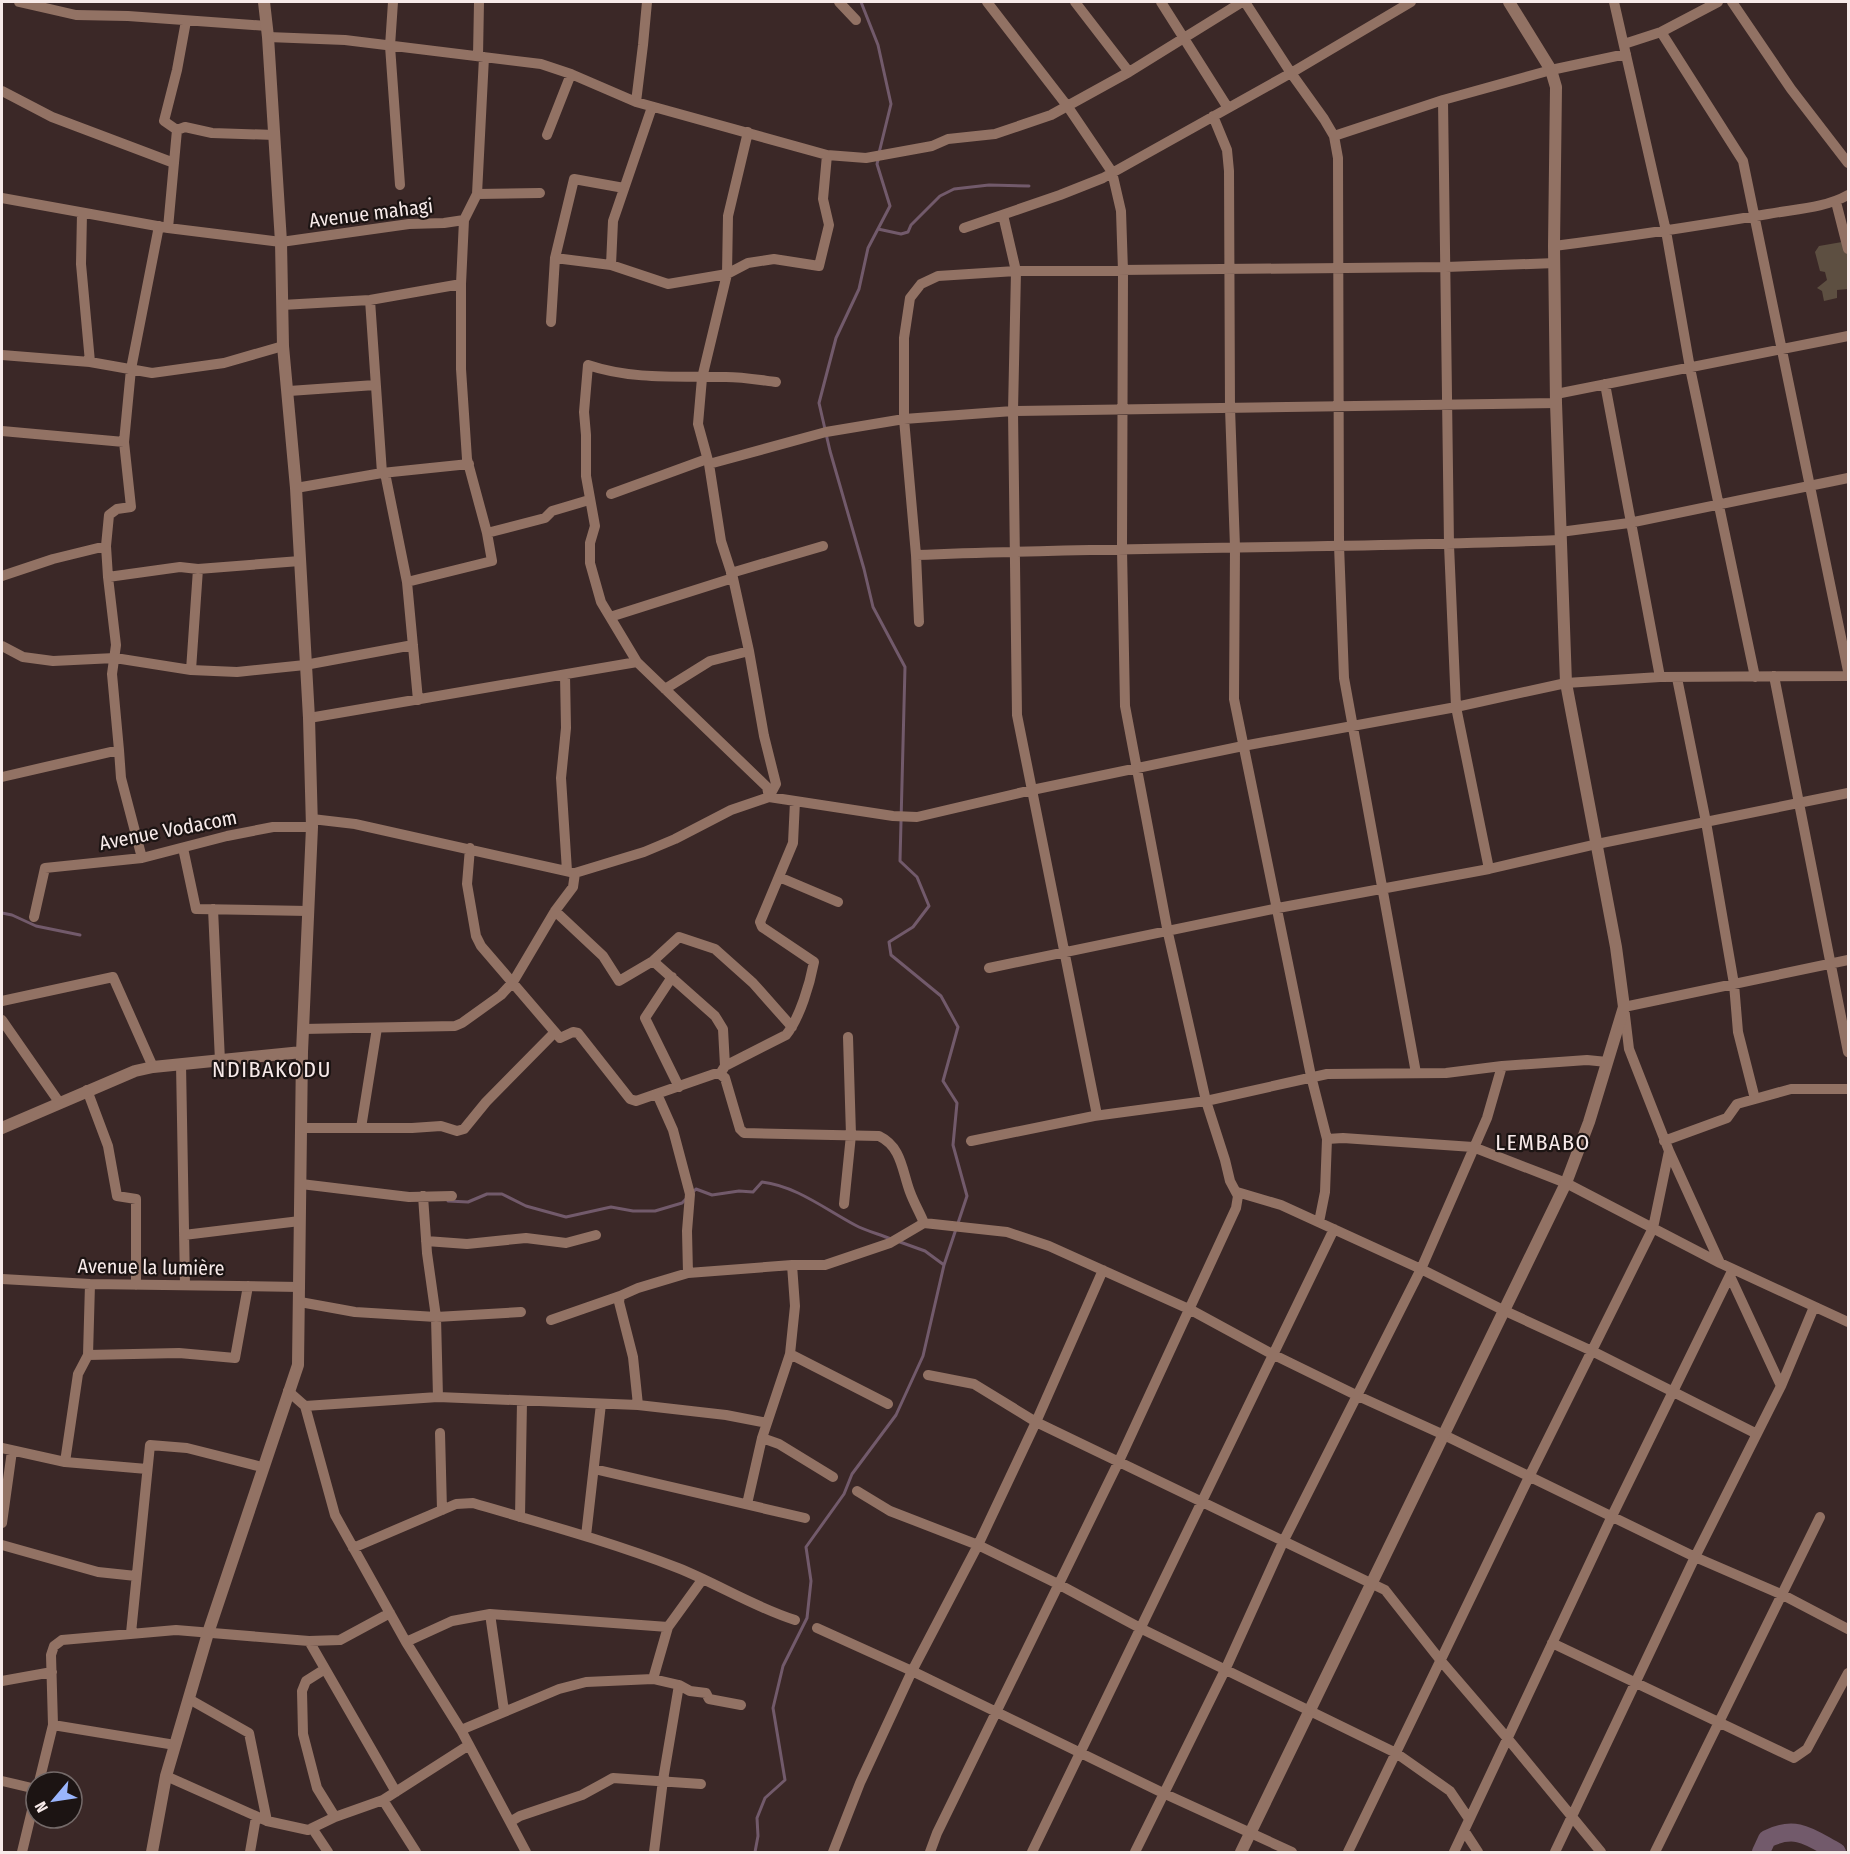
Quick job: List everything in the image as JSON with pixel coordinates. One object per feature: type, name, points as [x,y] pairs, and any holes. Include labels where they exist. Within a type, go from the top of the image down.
[{"type":"street","points":[[19,2],[76,15],[128,16],[186,21],[541,64],[652,107],[827,155],[866,158],[932,146],[948,139],[995,134],[1068,107],[1243,2],[1334,136],[1338,158],[1339,544],[1344,678],[1416,1073]]},
{"type":"street","points":[[152,1852],[166,1776],[208,1633],[298,1365],[302,1052],[312,823],[309,718],[296,488],[289,391],[283,346],[281,242],[268,32],[264,2]]},
{"type":"street","points":[[393,2],[390,46],[400,185]]},
{"type":"street","points":[[407,582],[492,561],[487,533],[467,459],[461,369],[464,220],[477,194],[481,56],[479,2]]},
{"type":"street","points":[[636,102],[647,2]]},
{"type":"street","points":[[839,2],[856,20]]},
{"type":"street","points":[[930,1852],[937,1833],[1191,1310],[1236,1208],[1238,1196],[1230,1181],[1206,1101],[1168,933],[1125,706],[1121,210],[1112,172],[1068,107],[987,2]]},
{"type":"street","points":[[1075,2],[1129,72]]},
{"type":"street","points":[[1161,2],[1228,108]]},
{"type":"street","points":[[964,228],[1060,195],[1112,172],[1291,73],[1411,2]]},
{"type":"street","points":[[1509,2],[1551,70],[1556,87],[1554,246],[1556,398],[1566,683],[1616,947],[1629,1049],[1666,1146],[1720,1263]]},
{"type":"street","points":[[1614,2],[1666,231],[1690,368],[1755,677]]},
{"type":"street","points":[[1334,136],[1443,100],[1625,49],[1718,2]]},
{"type":"street","points":[[1732,2],[1791,89],[1848,163]]},
{"type":"street","points":[[186,21],[164,121],[177,130],[185,128],[212,133],[275,135]]},
{"type":"street","points":[[1661,32],[1743,161],[1848,670]]},
{"type":"street","points":[[547,135],[571,74]]},
{"type":"street","points":[[2,91],[52,117],[174,163]]},
{"type":"street","points":[[1443,100],[1449,544],[1456,707],[1489,869]]},
{"type":"street","points":[[611,265],[613,221],[652,107]]},
{"type":"street","points":[[1213,116],[1227,150],[1230,408],[1235,547],[1234,699],[1311,1076],[1327,1139],[1325,1192],[1319,1222]]},
{"type":"street","points":[[142,858],[122,778],[112,674],[116,645],[106,546],[109,515],[117,509],[131,507],[124,442],[131,369],[163,227],[177,130]]},
{"type":"street","points":[[748,132],[728,216],[728,274],[702,378],[698,423],[708,461],[721,541],[732,576],[749,651],[764,736],[776,784],[769,797]]},
{"type":"street","points":[[555,258],[611,265],[668,284],[728,274],[748,263],[774,259],[819,266],[829,225],[823,199],[827,155]]},
{"type":"street","points":[[551,322],[555,258],[574,179],[624,188]]},
{"type":"street","points":[[477,194],[540,193]]},
{"type":"street","points":[[1554,246],[1756,216],[1836,202],[1848,195]]},
{"type":"street","name":"Avenue mahagi","points":[[2,198],[163,227],[281,242],[409,224],[464,220]]},
{"type":"street","points":[[1836,202],[1848,249]]},
{"type":"street","points":[[82,213],[81,264],[90,362]]},
{"type":"street","points":[[1003,215],[1016,271],[1013,411],[1017,715],[1097,1115]]},
{"type":"street","points":[[919,622],[916,555],[904,419],[906,318],[910,298],[921,284],[938,276],[1016,271],[1446,267],[1555,263]]},
{"type":"street","points":[[282,305],[370,300],[461,284]]},
{"type":"street","points":[[370,300],[383,473],[407,582],[418,699]]},
{"type":"street","points":[[611,494],[708,461],[826,432],[904,419],[1013,411],[1448,406],[1556,398],[1605,384],[1782,351],[1848,336]]},
{"type":"street","points":[[2,355],[90,362],[152,373],[224,363],[283,346]]},
{"type":"street","points":[[769,797],[766,787],[637,662],[602,602],[590,563],[590,543],[595,526],[586,476],[584,412],[588,365],[610,372],[702,378],[726,377],[776,382]]},
{"type":"street","points":[[1605,384],[1629,523],[1660,677]]},
{"type":"street","points":[[289,391],[375,385]]},
{"type":"street","points":[[2,431],[124,442]]},
{"type":"street","points":[[296,488],[383,473],[469,464]]},
{"type":"street","points":[[916,555],[1339,544],[1449,544],[1560,536],[1848,478]]},
{"type":"street","points":[[487,533],[545,518],[552,512],[589,500]]},
{"type":"street","points":[[2,576],[53,559],[106,546]]},
{"type":"street","points":[[610,617],[823,546]]},
{"type":"street","points":[[108,578],[180,567],[198,569],[300,561]]},
{"type":"street","points":[[191,670],[198,569]]},
{"type":"street","points":[[2,645],[23,657],[53,661],[115,658],[191,670],[237,672],[305,665],[413,645]]},
{"type":"street","points":[[664,689],[710,662],[749,651]]},
{"type":"street","points":[[309,718],[637,662]]},
{"type":"street","points":[[303,1029],[456,1026],[501,995],[513,982],[555,911],[573,887],[561,778],[566,728],[565,675]]},
{"type":"street","points":[[1774,676],[1848,1052]]},
{"type":"street","points":[[571,872],[644,852],[731,810],[769,797],[917,817],[1032,790],[1243,746],[1456,707],[1566,683],[1660,677],[1848,676]]},
{"type":"street","points":[[1677,678],[1706,822],[1734,984],[1738,1032],[1755,1099]]},
{"type":"street","points":[[2,777],[119,750]]},
{"type":"street","points":[[989,968],[1168,933],[1278,908],[1489,869],[1848,792]]},
{"type":"street","points":[[470,848],[467,884],[476,936],[481,946],[560,1038],[573,1032],[578,1033],[630,1099],[636,1101],[723,1070],[786,1035],[792,1027],[812,976],[814,962],[762,927],[760,922],[793,843],[795,801]]},
{"type":"street","name":"Avenue Vodacom","points":[[34,916],[45,868],[142,858],[227,836],[273,827],[312,823],[355,824],[571,872]]},
{"type":"street","points":[[183,848],[196,909],[308,911]]},
{"type":"street","points":[[779,877],[838,902]]},
{"type":"street","points":[[213,909],[220,1061]]},
{"type":"street","points":[[555,911],[603,956],[619,981],[653,961],[679,937],[715,949],[753,983],[792,1027]]},
{"type":"street","points":[[1624,1007],[1848,960]]},
{"type":"street","points":[[653,961],[715,1016],[723,1029],[723,1070],[740,1129],[744,1133],[879,1136],[889,1140],[900,1156],[910,1192],[924,1223]]},
{"type":"street","points":[[672,977],[645,1018],[679,1087]]},
{"type":"street","points":[[2,1002],[114,978],[153,1067]]},
{"type":"street","points":[[1241,1852],[1566,1183],[1589,1122],[1624,1007]]},
{"type":"street","points":[[2,1020],[6,1033],[59,1102]]},
{"type":"street","points":[[361,1128],[377,1028]]},
{"type":"street","points":[[301,1128],[441,1126],[457,1131],[464,1129],[486,1102],[555,1032]]},
{"type":"street","points":[[843,1204],[851,1135],[848,1037]]},
{"type":"street","points":[[2,1128],[135,1071],[153,1067],[302,1052]]},
{"type":"street","points":[[970,1141],[1097,1115],[1206,1101],[1327,1074],[1446,1073],[1502,1066],[1587,1060],[1607,1062]]},
{"type":"street","points":[[181,1064],[185,1286]]},
{"type":"street","points":[[1135,1852],[1226,1668],[1284,1540],[1421,1269],[1487,1118],[1502,1066]]},
{"type":"street","points":[[1666,1146],[1727,1118],[1737,1104],[1791,1089],[1848,1089]]},
{"type":"street","points":[[87,1090],[108,1146],[117,1196],[136,1199],[136,1285]]},
{"type":"street","points":[[657,1094],[673,1130],[690,1194],[687,1231],[688,1273]]},
{"type":"street","points":[[1327,1139],[1473,1147],[1566,1183],[1720,1263],[1732,1273],[1848,1322]]},
{"type":"street","points":[[1347,1852],[1653,1228],[1666,1146]]},
{"type":"street","points":[[301,1184],[409,1197],[452,1196]]},
{"type":"street","points":[[1237,1192],[1281,1205],[1421,1269],[1755,1433]]},
{"type":"street","points":[[423,1196],[426,1241],[436,1317],[438,1398]]},
{"type":"street","points":[[184,1235],[300,1221]]},
{"type":"street","points":[[551,1320],[638,1288],[688,1273],[792,1265],[825,1265],[858,1256],[890,1243],[924,1223],[1006,1232],[1049,1246],[1191,1310],[1272,1354],[1358,1396],[1444,1435],[1695,1557],[1783,1595],[1848,1629]]},
{"type":"street","points":[[1032,1852],[1334,1229]]},
{"type":"street","points":[[426,1241],[466,1244],[526,1238],[566,1242],[596,1235]]},
{"type":"street","points":[[747,1504],[762,1438],[790,1354],[795,1305],[792,1265]]},
{"type":"street","points":[[833,1852],[860,1783],[912,1671],[978,1545],[1036,1422],[1103,1270]]},
{"type":"street","points":[[1732,1273],[1780,1386]]},
{"type":"street","points":[[1454,1852],[1612,1516],[1732,1273]]},
{"type":"street","name":"Avenue la lumière","points":[[2,1279],[90,1284],[300,1287]]},
{"type":"street","points":[[66,1462],[78,1374],[88,1355],[90,1284]]},
{"type":"street","points":[[88,1355],[179,1353],[235,1358],[248,1286]]},
{"type":"street","points":[[620,1296],[619,1302],[633,1357],[638,1405]]},
{"type":"street","points":[[300,1302],[356,1312],[436,1317],[521,1312]]},
{"type":"street","points":[[1555,1852],[1695,1557],[1780,1386],[1814,1306]]},
{"type":"street","points":[[790,1354],[888,1404]]},
{"type":"street","points":[[928,1375],[974,1384],[1036,1422],[1385,1590],[1441,1662],[1508,1738],[1601,1852]]},
{"type":"street","points":[[288,1391],[305,1406],[335,1515],[406,1642],[461,1730],[526,1852]]},
{"type":"street","points":[[305,1406],[438,1398],[638,1405],[726,1415],[767,1423]]},
{"type":"street","points":[[520,1517],[522,1401]]},
{"type":"street","points":[[586,1536],[601,1404]]},
{"type":"street","points":[[440,1433],[442,1510]]},
{"type":"street","points":[[762,1438],[779,1444],[833,1477]]},
{"type":"street","points":[[131,1633],[150,1445],[187,1448],[262,1467]]},
{"type":"street","points":[[2,1523],[7,1449],[66,1462],[147,1469]]},
{"type":"street","points":[[594,1469],[805,1518]]},
{"type":"street","points":[[857,1491],[890,1511],[978,1545],[1142,1629],[1226,1668],[1396,1753],[1450,1791],[1469,1819]]},
{"type":"street","points":[[353,1548],[456,1504],[472,1503],[586,1536],[679,1569],[766,1611],[795,1620]]},
{"type":"street","points":[[1655,1852],[1820,1517]]},
{"type":"street","points":[[2,1545],[98,1572],[136,1576]]},
{"type":"street","points":[[653,1679],[668,1627],[702,1580]]},
{"type":"street","points":[[42,1770],[53,1725],[54,1646],[62,1640],[176,1630],[309,1641],[340,1640],[390,1613]]},
{"type":"street","points":[[406,1642],[452,1621],[490,1614],[668,1627]]},
{"type":"street","points":[[490,1614],[504,1711]]},
{"type":"street","points":[[817,1628],[1292,1852]]},
{"type":"street","points":[[309,1641],[396,1792]]},
{"type":"street","points":[[1552,1642],[1794,1758],[1807,1749],[1848,1673]]},
{"type":"street","points":[[326,1669],[306,1682],[302,1691],[303,1734],[317,1788],[335,1817]]},
{"type":"street","points":[[2,1681],[52,1672]]},
{"type":"street","points":[[461,1730],[559,1689],[586,1682],[653,1679],[679,1685],[690,1691],[706,1693],[709,1699],[741,1705]]},
{"type":"street","points":[[654,1852],[679,1685]]},
{"type":"street","points":[[189,1699],[249,1733],[267,1821]]},
{"type":"street","points":[[53,1725],[176,1745]]},
{"type":"street","points":[[166,1776],[256,1817],[308,1830],[335,1817],[383,1800],[469,1745]]},
{"type":"street","points":[[510,1822],[520,1816],[582,1795],[613,1778],[701,1784]]},
{"type":"street","points":[[2,1781],[24,1787]]},
{"type":"street","points":[[383,1800],[416,1852]]},
{"type":"street","points":[[250,1852],[256,1817]]},
{"type":"street","points":[[312,1828],[328,1852]]},
{"type":"street","points":[[22,1852],[27,1830]]},
{"type":"street","points":[[1465,1832],[1478,1852]]},
{"type":"shaded area","points":[[1842,242],[1848,250],[1848,289],[1837,290],[1837,298],[1824,301],[1822,291],[1817,288],[1827,280],[1825,272],[1820,271],[1815,252],[1819,246]]},
{"type":"waterway","points":[[861,2],[878,45],[891,104],[879,153]]},
{"type":"waterway","points":[[755,1852],[758,1836],[757,1818],[765,1798],[785,1780],[773,1708],[783,1666],[807,1618],[811,1581],[806,1547],[844,1494],[852,1474],[896,1415],[923,1356],[944,1265],[967,1196],[953,1145],[957,1103],[943,1081],[958,1027],[941,996],[891,955],[889,942],[913,927],[929,906],[917,877],[900,861],[905,667],[873,607],[819,403],[836,338],[859,289],[868,248],[890,206],[877,164],[878,160]]},
{"type":"waterway","points":[[878,229],[901,234],[908,232],[911,225],[940,196],[954,189],[989,185],[1029,186]]},
{"type":"waterway","points":[[2,913],[36,926],[80,935]]},
{"type":"waterway","points":[[693,1192],[696,1189],[712,1195],[739,1191],[753,1192],[762,1182],[775,1184],[810,1199],[859,1227],[891,1239]]},
{"type":"waterway","points":[[448,1201],[468,1202],[487,1194],[502,1194],[526,1206],[566,1217],[611,1207],[633,1211],[655,1211],[682,1203],[686,1199]]},
{"type":"waterway","points":[[900,1242],[925,1251],[944,1265]]},
{"type":"waterway","points":[[1761,1852],[1767,1839],[1787,1833],[1804,1835],[1837,1852]]},
{"type":"district","name":"NDIBAKODU","points":[[272,1069]]},
{"type":"district","name":"LEMBABO","points":[[1543,1142]]}]
